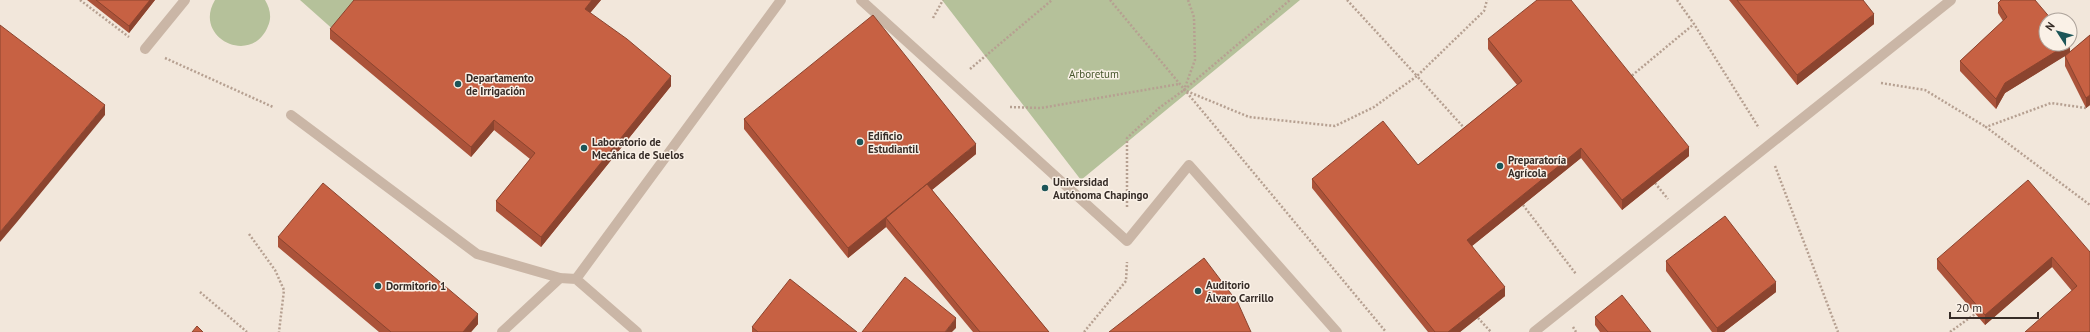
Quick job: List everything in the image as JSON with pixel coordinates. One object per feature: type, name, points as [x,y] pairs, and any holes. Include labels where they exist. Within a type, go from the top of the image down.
[{"type":"street","points":[[145,49],[185,0]]},
{"type":"street","points":[[576,279],[781,0]]},
{"type":"street","points":[[861,0],[1127,241],[1189,165],[1337,332]]},
{"type":"street","points":[[1534,332],[1951,0]]},
{"type":"street","points":[[291,115],[476,254],[560,278],[576,279],[637,332]]},
{"type":"street","points":[[502,332],[560,278]]},
{"type":"path","points":[[80,0],[145,49],[291,115]]},
{"type":"path","points":[[933,18],[943,0]]},
{"type":"path","points":[[970,69],[1052,0]]},
{"type":"path","points":[[1110,0],[1386,332]]},
{"type":"path","points":[[1184,90],[1196,60],[1194,17],[1188,0]]},
{"type":"path","points":[[1084,332],[1126,280],[1127,138],[1159,108],[1184,90],[1290,0]]},
{"type":"path","points":[[1347,0],[1469,134]]},
{"type":"path","points":[[1184,90],[1249,117],[1335,126],[1374,107],[1417,76],[1484,11],[1487,0]]},
{"type":"path","points":[[1677,0],[1694,24],[1763,135],[1838,332]]},
{"type":"path","points":[[1627,79],[1694,24]]},
{"type":"path","points":[[1854,77],[1925,90],[1986,127],[2090,205]]},
{"type":"path","points":[[1004,106],[1041,108],[1179,84]]},
{"type":"path","points":[[1986,127],[2051,103],[2086,108]]},
{"type":"path","points":[[1656,183],[1672,203]]},
{"type":"path","points":[[1523,205],[1580,279]]},
{"type":"path","points":[[249,234],[275,270],[284,290],[279,332]]},
{"type":"path","points":[[200,292],[247,332]]},
{"type":"path","points":[[1950,332],[1975,314]]},
{"type":"path","points":[[1478,318],[1490,332]]},
{"type":"green space","points":[[215,0],[265,0],[270,16],[268,26],[260,38],[250,45],[238,46],[227,43],[217,36],[211,26],[210,14]]},
{"type":"green space","points":[[300,0],[363,0],[336,32]]},
{"type":"green space","name":"Arboretum","points":[[942,0],[1300,0],[1081,180]]},
{"type":"building","points":[[96,0],[150,0],[129,26]]},
{"type":"building","points":[[354,0],[592,0],[585,9],[627,39],[671,76],[541,237],[496,201],[535,153],[494,120],[471,147],[330,29]]},
{"type":"building","name":"Preparatoría Agrícola","points":[[1537,0],[1571,0],[1689,147],[1622,200],[1581,148],[1467,240],[1505,287],[1448,332],[1435,332],[1312,179],[1383,121],[1418,165],[1522,81],[1488,39]]},
{"type":"building","points":[[1737,0],[1863,0],[1874,14],[1797,75]]},
{"type":"building","points":[[2001,0],[2035,0],[2045,12],[2038,12],[2038,52],[2055,52],[2005,83],[1996,99],[1960,61],[2007,17],[1998,3]]},
{"type":"building","name":"Edificio Estudiantil","points":[[873,15],[976,144],[848,248],[744,119]]},
{"type":"building","points":[[0,25],[105,105],[0,232]]},
{"type":"building","points":[[2090,35],[2090,95],[2086,98],[2065,56],[2070,52],[2078,52],[2078,45]]},
{"type":"building","points":[[2028,180],[2090,252],[2090,332],[2025,332],[2077,286],[2052,257],[1985,315],[1937,259]]},
{"type":"building","name":"Dormitorio 1","points":[[323,183],[478,314],[463,332],[391,332],[278,237]]},
{"type":"building","points":[[927,184],[1049,332],[980,332],[886,218]]},
{"type":"building","points":[[1725,216],[1776,282],[1717,328],[1666,261]]},
{"type":"building","name":"Auditorio Álvaro Carrillo","points":[[1204,258],[1238,303],[1251,332],[1109,332]]},
{"type":"building","points":[[905,277],[956,318],[945,332],[862,332]]},
{"type":"building","points":[[790,279],[857,332],[758,332],[752,327]]},
{"type":"building","points":[[1622,295],[1651,332],[1608,332],[1595,317]]},
{"type":"building","points":[[197,326],[203,332],[192,332]]},
{"type":"place","name":"Departamento de Irrigación","points":[[458,84]]},
{"type":"place","name":"Edificio Estudiantil","points":[[860,142]]},
{"type":"place","name":"Laboratorio de Mecánica de Suelos","points":[[584,148]]},
{"type":"place","name":"Preparatoría Agrícola","points":[[1500,166]]},
{"type":"place","name":"Universidad Autónoma Chapingo","points":[[1045,188]]},
{"type":"place","name":"Dormitorio 1","points":[[378,286]]},
{"type":"place","name":"Auditorio Álvaro Carrillo","points":[[1198,291]]}]
